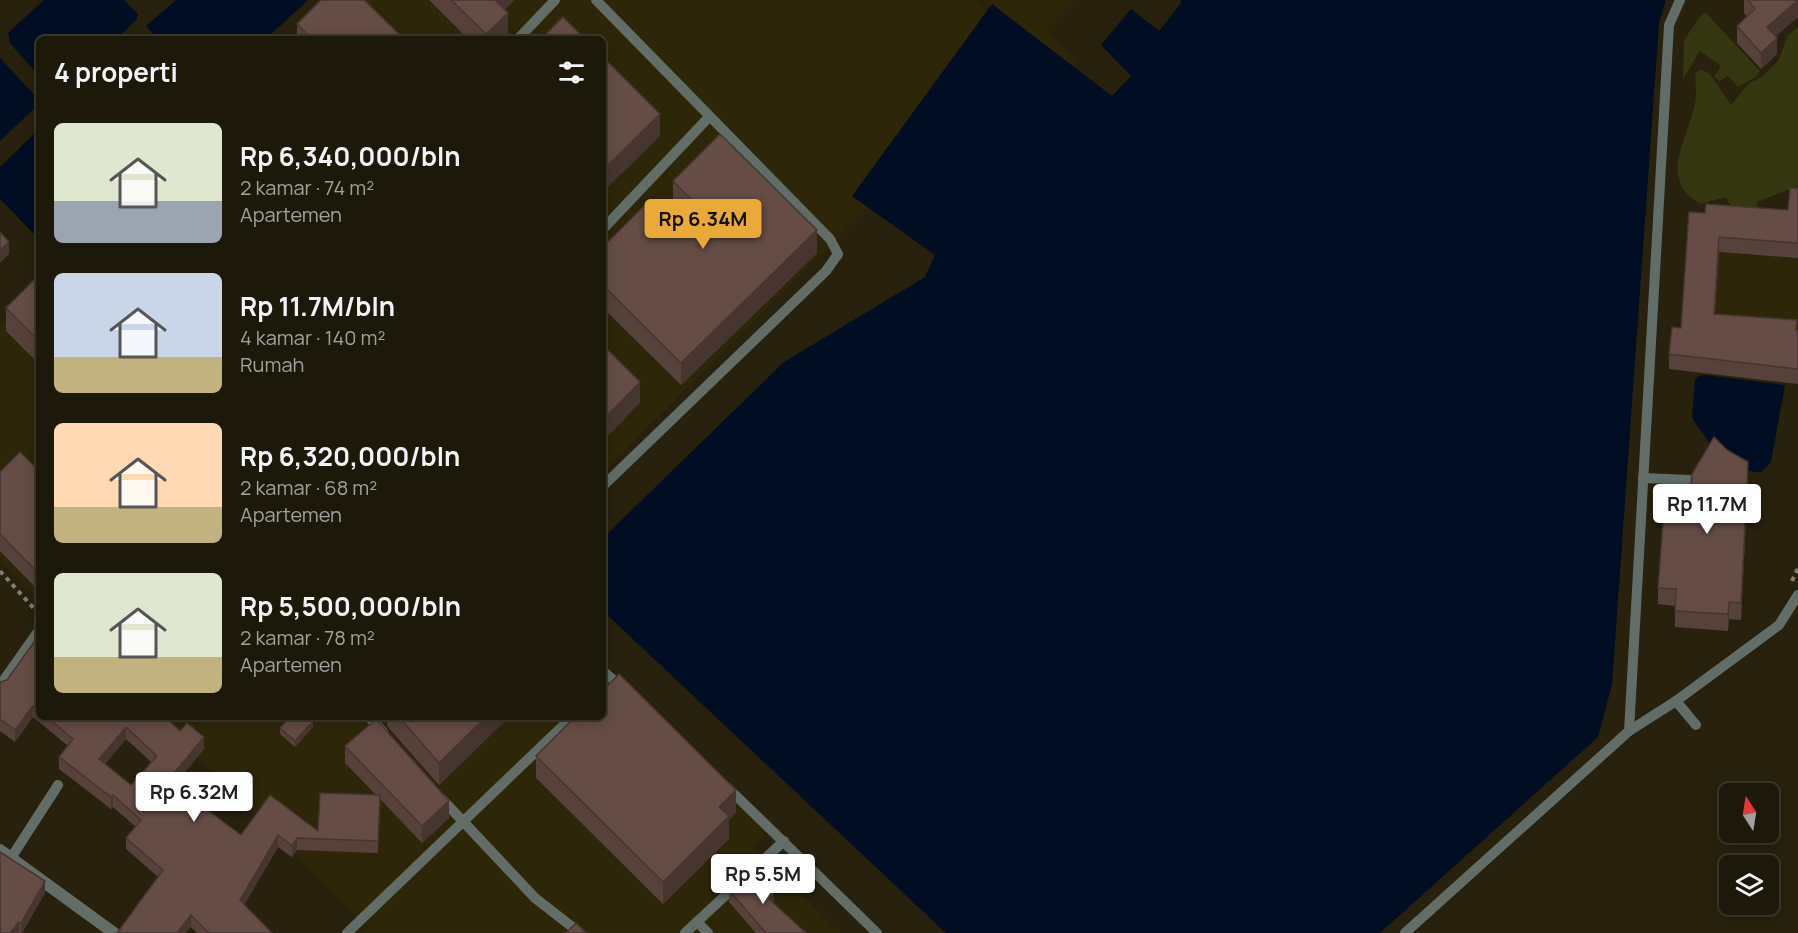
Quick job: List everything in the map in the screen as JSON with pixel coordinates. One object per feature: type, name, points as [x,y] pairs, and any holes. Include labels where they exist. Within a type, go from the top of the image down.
[{"type":"street","points":[[0,687],[36,636]]},
{"type":"street","points":[[0,850],[114,933]]},
{"type":"lane","points":[[521,36],[555,0]]},
{"type":"lane","points":[[596,0],[830,239],[838,254],[831,265],[606,483]]},
{"type":"lane","points":[[1629,731],[1669,25],[1680,0]]},
{"type":"lane","points":[[606,226],[709,117]]},
{"type":"lane","points":[[1642,478],[1691,480]]},
{"type":"lane","points":[[1405,933],[1629,731],[1676,701],[1779,625],[1798,595]]},
{"type":"lane","points":[[607,674],[629,694]]},
{"type":"lane","points":[[1676,701],[1696,725]]},
{"type":"lane","points":[[372,720],[393,743]]},
{"type":"lane","points":[[347,933],[569,720]]},
{"type":"lane","points":[[715,776],[877,933]]},
{"type":"lane","points":[[11,858],[58,785]]},
{"type":"lane","points":[[432,787],[535,898],[580,933]]},
{"type":"lane","points":[[685,933],[784,841]]},
{"type":"lane","points":[[697,922],[708,933]]},
{"type":"path","points":[[0,571],[36,611]]},
{"type":"shaded area","points":[[327,0],[975,0],[1026,51],[606,469],[606,36],[290,36]]},
{"type":"shaded area","points":[[986,0],[1076,0],[1046,31],[1077,62],[1063,77]]},
{"type":"shaded area","points":[[1689,226],[1798,226],[1798,367],[1712,360]]},
{"type":"shaded area","points":[[36,289],[36,597],[0,561],[0,325]]},
{"type":"shaded area","points":[[606,668],[769,830],[753,846],[841,933],[363,933],[368,927],[160,720],[606,720]]},
{"type":"green space","points":[[1706,13],[1760,71],[1757,76],[1738,87],[1728,76],[1720,81],[1714,77],[1721,66],[1700,51],[1683,79],[1684,40],[1702,14]]},
{"type":"green space","points":[[1798,27],[1798,186],[1757,202],[1757,220],[1733,211],[1726,197],[1700,204],[1688,195],[1681,184],[1678,173],[1678,161],[1695,102],[1695,74],[1701,69],[1710,74],[1731,105],[1748,84],[1763,76],[1778,61],[1788,35]]},
{"type":"water","points":[[44,0],[124,0],[138,14],[137,19],[119,36],[36,36],[36,73],[10,43],[8,33]]},
{"type":"water","points":[[176,0],[308,0],[269,36],[155,36],[146,26]]},
{"type":"water","points":[[1181,0],[1666,0],[1659,23],[1612,684],[1598,737],[1380,933],[946,933],[606,614],[606,535],[784,362],[925,277],[935,255],[852,196],[992,4],[1112,96],[1131,76],[1101,45],[1131,9],[1159,31]]},
{"type":"water","points":[[0,58],[36,97],[36,107],[0,141]]},
{"type":"water","points":[[36,132],[36,236],[0,199],[0,167]]},
{"type":"water","points":[[1705,375],[1785,385],[1771,462],[1761,472],[1739,467],[1720,454],[1704,436],[1692,417],[1695,380]]},
{"type":"building","points":[[321,0],[364,0],[401,36],[309,36],[297,24]]},
{"type":"building","points":[[451,0],[495,0],[508,13],[486,34]]},
{"type":"building","points":[[1748,0],[1798,0],[1767,27],[1777,38],[1761,53],[1737,26],[1755,9]]},
{"type":"building","points":[[563,17],[582,36],[544,36]]},
{"type":"building","points":[[606,60],[660,114],[606,167]]},
{"type":"building","points":[[720,134],[817,230],[681,363],[606,288],[606,244],[645,205],[671,231],[697,205],[673,181]]},
{"type":"building","points":[[1790,188],[1798,188],[1798,243],[1719,237],[1714,314],[1797,320],[1798,369],[1669,354],[1672,327],[1681,328],[1689,212],[1705,213],[1706,204],[1788,210]]},
{"type":"building","points":[[0,232],[9,242],[0,250]]},
{"type":"building","points":[[36,278],[36,338],[6,308]]},
{"type":"building","points":[[606,348],[640,382],[606,417]]},
{"type":"building","points":[[1714,437],[1727,450],[1748,462],[1741,603],[1729,602],[1728,614],[1675,611],[1676,589],[1658,588],[1665,495],[1690,496],[1692,474]]},
{"type":"building","points":[[20,452],[36,468],[36,571],[0,534],[0,472]]},
{"type":"building","points":[[36,639],[36,708],[33,706],[15,730],[0,719],[0,682],[7,680]]},
{"type":"building","points":[[619,674],[736,790],[719,807],[729,816],[663,882],[536,756],[572,720],[606,720],[606,687]]},
{"type":"building","points":[[51,720],[168,720],[180,731],[187,723],[204,737],[175,772],[203,798],[198,803],[241,835],[270,795],[318,831],[320,793],[380,795],[378,841],[297,838],[292,846],[278,835],[240,900],[272,933],[209,933],[191,915],[177,933],[117,933],[163,870],[126,838],[141,820],[113,795],[111,797],[59,757],[73,739]],"holes":[[[126,727],[157,756],[131,785],[99,759]]]},
{"type":"building","points":[[287,720],[313,721],[295,741],[280,728]]},
{"type":"building","points":[[377,720],[449,801],[422,826],[345,746]]},
{"type":"building","points":[[402,720],[483,720],[439,763]]},
{"type":"building","points":[[0,852],[45,881],[21,923],[19,922],[10,933],[0,933]]},
{"type":"building","points":[[752,869],[774,894],[769,899],[806,933],[766,933],[729,890]]},
{"type":"building","points":[[576,923],[586,933],[566,933]]}]
